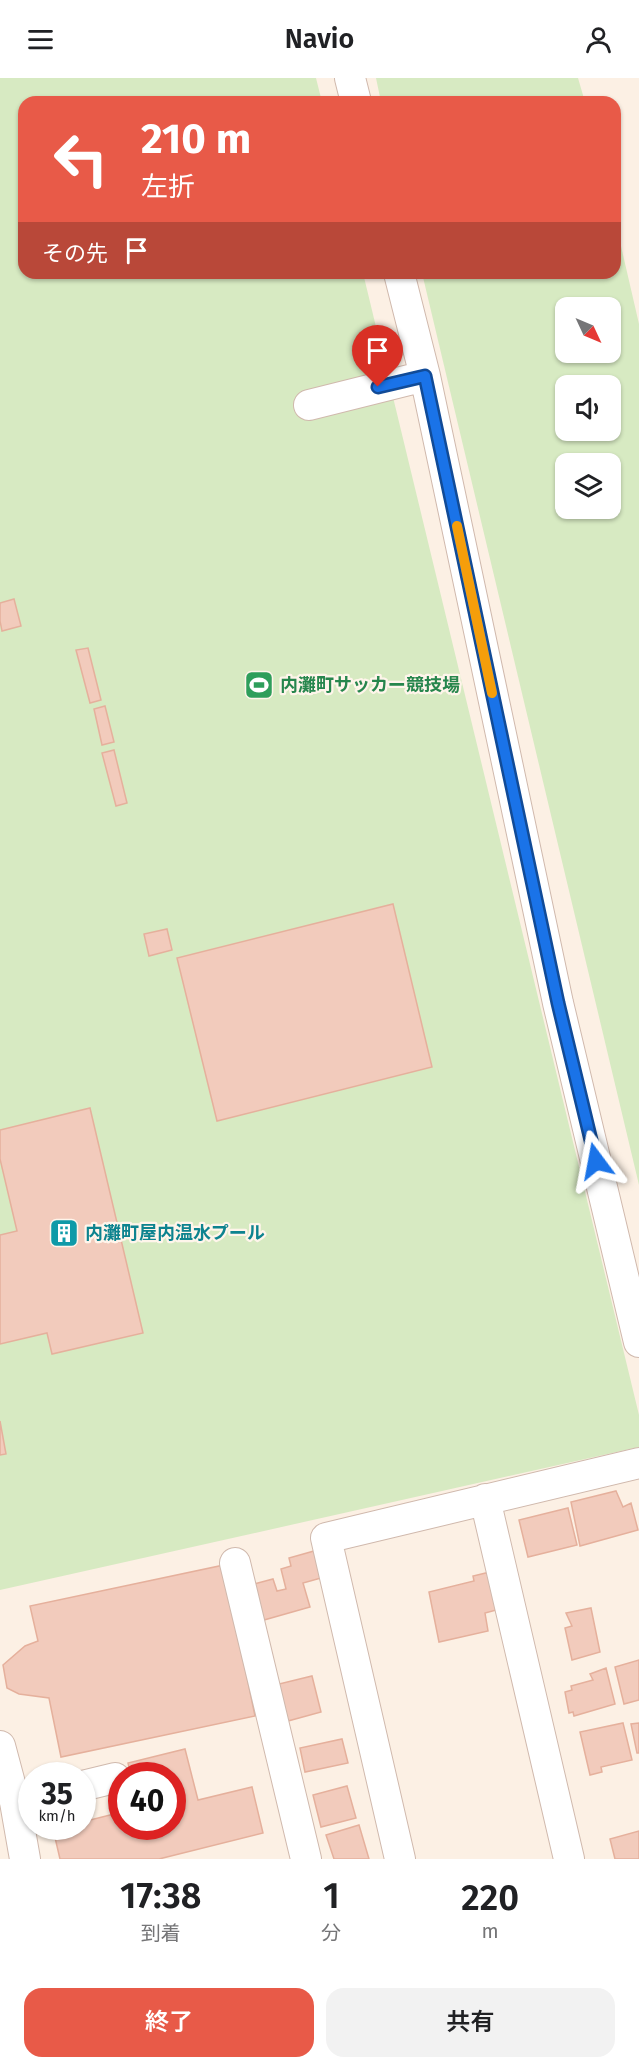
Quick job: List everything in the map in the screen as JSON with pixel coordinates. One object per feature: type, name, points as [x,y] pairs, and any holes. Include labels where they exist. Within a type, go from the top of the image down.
[{"type":"street","points":[[350,78],[354,96]]},
{"type":"street","points":[[401,279],[425,376],[558,1003],[639,1342]]},
{"type":"street","points":[[309,405],[425,376]]},
{"type":"street","points":[[400,1859],[327,1538],[639,1463]]},
{"type":"street","points":[[485,1499],[569,1859]]},
{"type":"street","points":[[235,1563],[306,1859]]},
{"type":"street","points":[[0,1746],[18,1788]]},
{"type":"street","points":[[24,1840],[25,1859]]},
{"type":"green space","points":[[0,78],[316,78],[320,96],[18,96],[18,279],[364,279],[639,1415],[639,1447],[0,1590]]},
{"type":"green space","points":[[376,78],[578,78],[583,96],[380,96]]},
{"type":"green space","points":[[621,246],[639,324],[639,1185],[423,279],[621,279]]},
{"type":"building","points":[[14,599],[21,626],[2,631],[0,603]]},
{"type":"building","points":[[88,648],[101,700],[90,703],[76,650]]},
{"type":"building","points":[[105,706],[114,742],[102,745],[94,709]]},
{"type":"building","points":[[114,750],[127,803],[116,806],[102,753]]},
{"type":"building","points":[[393,904],[432,1067],[217,1121],[177,958]]},
{"type":"building","points":[[167,929],[172,950],[149,956],[144,934]]},
{"type":"building","name":"内灘町屋内温水プール","points":[[90,1108],[143,1333],[52,1354],[47,1333],[0,1344],[0,1235],[17,1231],[0,1159],[0,1130]]},
{"type":"building","points":[[0,1421],[6,1454],[0,1455]]},
{"type":"building","points":[[616,1491],[623,1507],[631,1503],[638,1530],[580,1546],[571,1502]]},
{"type":"building","points":[[568,1508],[577,1545],[528,1557],[519,1520]]},
{"type":"building","points":[[314,1551],[321,1578],[303,1583],[310,1607],[264,1620],[254,1584],[273,1579],[277,1591],[286,1589],[281,1569],[291,1566],[289,1558]]},
{"type":"building","points":[[224,1565],[255,1716],[61,1757],[49,1698],[19,1694],[7,1688],[3,1665],[25,1646],[38,1641],[30,1606]]},
{"type":"building","points":[[490,1572],[500,1609],[485,1613],[488,1631],[439,1642],[429,1592],[474,1581],[473,1576]]},
{"type":"building","points":[[591,1608],[600,1652],[572,1660],[565,1628],[572,1626],[566,1613]]},
{"type":"building","points":[[639,1660],[639,1700],[624,1704],[615,1667]]},
{"type":"building","points":[[606,1668],[615,1704],[574,1716],[573,1712],[569,1713],[565,1692],[572,1690],[571,1686],[593,1680],[590,1674]]},
{"type":"building","points":[[312,1676],[321,1712],[288,1721],[279,1684]]},
{"type":"building","points":[[623,1723],[632,1760],[601,1767],[602,1772],[590,1775],[580,1732]]},
{"type":"building","points":[[639,1723],[639,1753],[637,1753],[631,1724]]},
{"type":"building","points":[[342,1739],[348,1763],[305,1772],[300,1748]]},
{"type":"building","points":[[185,1749],[198,1800],[252,1787],[263,1833],[159,1859],[60,1859],[56,1840],[96,1840],[96,1818],[108,1816],[108,1840],[186,1840],[186,1762],[132,1762]]},
{"type":"building","points":[[347,1786],[356,1818],[321,1827],[313,1795]]},
{"type":"building","points":[[359,1825],[369,1859],[334,1859],[326,1835]]},
{"type":"building","points":[[639,1831],[639,1859],[615,1859],[610,1839]]},
{"type":"slow traffic","points":[[457,526],[492,693]]},
{"type":"place","name":"内灘町サッカー競技場","points":[[259,685]]},
{"type":"place","name":"内灘町屋内温水プール","points":[[64,1233]]},
{"type":"route","points":[[378,387],[425,376],[558,1003],[596,1161]]}]
